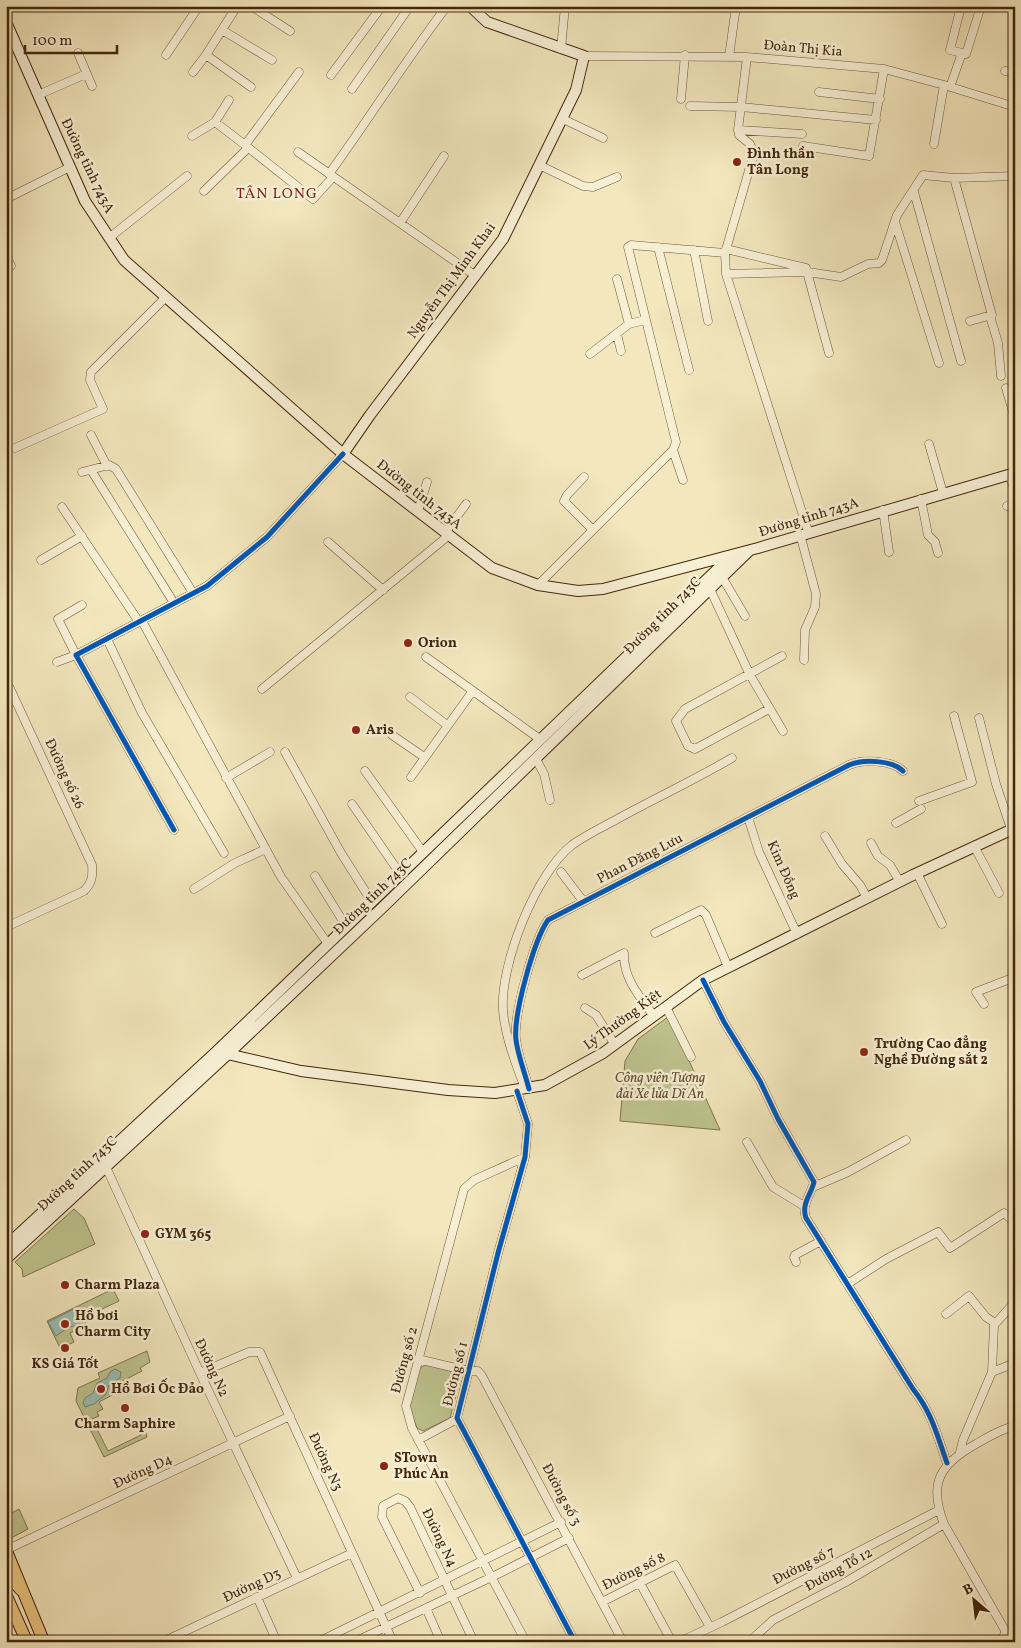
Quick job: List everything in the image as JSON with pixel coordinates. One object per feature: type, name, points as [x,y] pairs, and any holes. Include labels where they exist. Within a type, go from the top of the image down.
[{"type":"main road","points":[[470,6],[487,22],[584,56]]},
{"type":"main road","name":"Đường tỉnh 743A","points":[[6,22],[10,41],[38,95],[85,200],[124,260],[343,454],[492,568],[538,585],[592,591],[626,584],[751,549],[1012,473]]},
{"type":"main road","name":"Nguyễn Thị Minh Khai","points":[[343,454],[374,409],[503,239],[576,90],[584,56]]},
{"type":"main road","name":"Đường tỉnh 743C","points":[[6,1259],[102,1163],[423,852],[541,740],[722,573],[751,549]]},
{"type":"main road","name":"Đường tỉnh 743C","points":[[6,1246],[228,1054],[536,759],[710,589],[733,554]]},
{"type":"main road","points":[[707,561],[722,573]]},
{"type":"main road","name":"Lý Thường Kiệt","points":[[216,1052],[301,1071],[386,1083],[482,1094],[524,1090],[561,1078],[615,1045],[702,980],[917,873],[1013,829]]},
{"type":"main road","points":[[6,1550],[19,1577],[21,1590],[44,1642]]},
{"type":"main road","points":[[6,1569],[12,1580],[21,1590]]},
{"type":"main road","points":[[6,1596],[27,1642]]},
{"type":"street","points":[[166,55],[200,6]]},
{"type":"street","points":[[193,72],[238,6]]},
{"type":"street","points":[[251,6],[290,31]]},
{"type":"street","points":[[331,75],[382,6]]},
{"type":"street","points":[[352,89],[410,6]]},
{"type":"street","points":[[215,122],[313,199],[417,46],[447,6]]},
{"type":"street","points":[[561,49],[565,6]]},
{"type":"street","points":[[729,57],[736,6]]},
{"type":"street","points":[[961,6],[950,50],[962,53],[968,52],[981,6]]},
{"type":"street","points":[[222,30],[272,60]]},
{"type":"street","points":[[78,53],[92,86]]},
{"type":"street","points":[[934,144],[947,86],[962,53]]},
{"type":"street","points":[[206,55],[251,87]]},
{"type":"street","name":"Đoàn Thị Kia","points":[[584,56],[747,57],[884,69],[947,86],[1015,108]]},
{"type":"street","points":[[681,99],[686,56]]},
{"type":"street","points":[[747,57],[738,130],[739,135],[750,144],[754,153],[726,251],[726,274],[804,533],[816,594],[815,607],[805,630],[804,660]]},
{"type":"street","points":[[803,146],[869,156],[884,69]]},
{"type":"street","points":[[1005,71],[1015,73]]},
{"type":"street","points":[[204,190],[247,146],[299,72]]},
{"type":"street","points":[[38,95],[86,74]]},
{"type":"street","points":[[819,92],[880,99]]},
{"type":"street","points":[[192,136],[215,122],[229,100]]},
{"type":"street","points":[[690,106],[741,107],[876,120]]},
{"type":"street","points":[[563,119],[603,138]]},
{"type":"street","points":[[738,130],[802,134]]},
{"type":"street","points":[[298,152],[476,276]]},
{"type":"street","points":[[400,224],[444,156]]},
{"type":"street","points":[[539,164],[583,186],[593,187],[618,177]]},
{"type":"street","points":[[6,199],[70,167]]},
{"type":"street","points":[[726,274],[808,272],[841,277],[868,264],[879,263],[884,256],[897,215],[924,175],[954,178],[1015,176]]},
{"type":"street","points":[[109,238],[187,176]]},
{"type":"street","points":[[954,178],[992,315],[990,316],[998,343],[1001,376]]},
{"type":"street","points":[[914,192],[961,361]]},
{"type":"street","points":[[894,222],[939,363]]},
{"type":"street","points":[[538,585],[673,450],[676,442],[628,247],[631,244],[726,251],[802,266],[808,272],[829,353]]},
{"type":"street","points":[[658,247],[689,370]]},
{"type":"street","points":[[694,250],[708,321]]},
{"type":"street","points":[[6,256],[11,266]]},
{"type":"street","points":[[617,279],[629,324]]},
{"type":"street","points":[[16,448],[103,409],[90,380],[91,372],[165,298]]},
{"type":"street","points":[[970,321],[990,316]]},
{"type":"street","points":[[590,354],[629,324],[646,320]]},
{"type":"street","points":[[617,334],[621,351]]},
{"type":"street","points":[[1006,388],[1015,419]]},
{"type":"street","points":[[91,435],[107,466]]},
{"type":"street","points":[[929,444],[943,493]]},
{"type":"street","points":[[673,450],[683,480]]},
{"type":"street","points":[[57,662],[76,655],[207,586],[267,537],[343,454]]},
{"type":"street","points":[[82,472],[107,466],[116,469],[193,593]]},
{"type":"street","points":[[91,470],[174,603]]},
{"type":"street","points":[[1012,473],[1015,491]]},
{"type":"street","points":[[584,476],[564,501],[592,529]]},
{"type":"street","points":[[418,511],[427,482]]},
{"type":"street","points":[[921,499],[928,535],[935,542],[938,553]]},
{"type":"street","points":[[262,689],[383,590],[447,534],[466,504]]},
{"type":"street","points":[[62,507],[141,622],[281,877],[328,944]]},
{"type":"street","points":[[882,510],[889,552]]},
{"type":"street","points":[[41,560],[82,536]]},
{"type":"street","points":[[328,542],[383,590]]},
{"type":"street","points":[[722,573],[744,616]]},
{"type":"street","points":[[710,589],[750,675],[783,731]]},
{"type":"street","points":[[82,605],[58,619],[76,655],[174,830]]},
{"type":"street","points":[[107,639],[142,712],[224,853]]},
{"type":"street","points":[[769,709],[695,749],[688,746],[676,721],[685,710],[782,656]]},
{"type":"street","points":[[426,657],[541,740]]},
{"type":"street","name":"Đường số 26","points":[[6,680],[92,865],[92,880],[84,891],[6,927]]},
{"type":"street","points":[[411,777],[472,692]]},
{"type":"street","points":[[410,697],[447,725]]},
{"type":"street","points":[[919,801],[972,782],[954,716]]},
{"type":"street","points":[[979,718],[996,784],[1013,829]]},
{"type":"street","points":[[392,734],[424,758]]},
{"type":"street","points":[[226,778],[270,752]]},
{"type":"street","points":[[285,752],[372,902]]},
{"type":"street","points":[[524,1090],[506,1033],[503,1000],[512,951],[530,906],[544,881],[564,852],[588,835],[732,758]]},
{"type":"street","points":[[536,759],[544,774],[550,800]]},
{"type":"street","name":"Phan Đăng Lưu","points":[[524,1090],[516,1040],[517,1015],[542,927],[548,920],[858,761],[899,767],[903,771]]},
{"type":"street","points":[[365,771],[423,852]]},
{"type":"street","points":[[352,804],[400,875]]},
{"type":"street","points":[[896,823],[921,809]]},
{"type":"street","name":"Kim Đồng","points":[[748,817],[760,852],[797,934]]},
{"type":"street","points":[[825,836],[842,864],[860,884],[867,898]]},
{"type":"street","points":[[871,842],[878,856],[890,865],[900,882]]},
{"type":"street","points":[[974,846],[999,893]]},
{"type":"street","points":[[194,888],[235,863],[266,849]]},
{"type":"street","points":[[561,872],[583,901]]},
{"type":"street","points":[[917,873],[942,924]]},
{"type":"street","points":[[315,876],[346,926]]},
{"type":"street","points":[[655,933],[701,910],[706,915],[728,968]]},
{"type":"street","points":[[582,975],[624,953],[624,964],[628,980],[654,1016]]},
{"type":"street","points":[[984,1004],[976,992],[1015,977]]},
{"type":"street","points":[[702,980],[724,1022],[760,1081],[778,1119],[814,1182],[804,1206],[806,1218],[849,1283],[913,1389],[926,1406],[933,1419],[947,1463]]},
{"type":"street","points":[[666,1007],[691,1057]]},
{"type":"street","points":[[585,1008],[596,1015],[615,1045]]},
{"type":"street","name":"Đường số 1","points":[[524,1090],[528,1124],[525,1157],[457,1419],[575,1642]]},
{"type":"street","points":[[813,1186],[848,1172],[906,1140]]},
{"type":"street","points":[[747,1142],[771,1185],[780,1193],[804,1206]]},
{"type":"street","name":"Đường số 2","points":[[525,1157],[474,1180],[464,1189],[406,1406],[412,1428],[418,1440],[485,1561],[526,1642]]},
{"type":"street","name":"Đường N2","points":[[102,1163],[297,1578]]},
{"type":"street","points":[[849,1283],[887,1259],[938,1232],[950,1248],[1004,1213],[1015,1223]]},
{"type":"street","points":[[796,1262],[794,1256],[821,1241]]},
{"type":"street","points":[[946,1314],[969,1296],[986,1317],[995,1323]]},
{"type":"street","points":[[960,1452],[962,1440],[992,1372],[995,1323],[1015,1302]]},
{"type":"street","name":"Đường N3","points":[[200,1373],[249,1352],[260,1352],[393,1642]]},
{"type":"street","points":[[418,1359],[468,1371]]},
{"type":"street","points":[[992,1372],[1015,1363]]},
{"type":"street","name":"Đường số 3","points":[[468,1371],[478,1371],[482,1376],[623,1642]]},
{"type":"street","name":"Đường D4","points":[[6,1550],[290,1416]]},
{"type":"street","points":[[418,1440],[457,1419]]},
{"type":"street","points":[[1000,1642],[1011,1632],[944,1524],[939,1510],[937,1490],[947,1463],[960,1452],[996,1432],[1015,1426]]},
{"type":"street","name":"Đường N4","points":[[420,1593],[382,1517],[383,1506],[398,1498],[405,1501],[410,1507],[474,1642]]},
{"type":"street","name":"Đường số 7","points":[[679,1642],[939,1510]]},
{"type":"street","points":[[318,1642],[445,1581],[561,1522]]},
{"type":"street","name":"Đường Tổ 12","points":[[749,1642],[773,1620],[844,1583],[944,1524]]},
{"type":"street","points":[[354,1642],[569,1538]]},
{"type":"street","name":"Đường D3","points":[[162,1642],[352,1553]]},
{"type":"street","name":"Đường số 8","points":[[602,1602],[675,1565],[710,1627]]},
{"type":"street","points":[[640,1583],[672,1642]]},
{"type":"street","points":[[257,1597],[277,1642]]},
{"type":"street","points":[[426,1608],[441,1642]]},
{"type":"green space","name":"Công viên Tượng đài Xe lửa Dĩ An","points":[[669,1016],[720,1130],[620,1121],[625,1061],[638,1039]]},
{"type":"green space","points":[[74,1209],[84,1218],[95,1244],[23,1277],[22,1269],[15,1262]]},
{"type":"green space","points":[[113,1289],[119,1301],[83,1318],[87,1325],[70,1333],[74,1342],[68,1345],[69,1348],[62,1352],[47,1321]]},
{"type":"green space","points":[[147,1351],[150,1362],[140,1368],[142,1371],[113,1386],[116,1393],[99,1402],[103,1409],[97,1412],[99,1416],[92,1419],[108,1451],[141,1435],[140,1432],[145,1430],[147,1437],[104,1457],[76,1401],[78,1388],[100,1378],[98,1373]]},
{"type":"green space","points":[[426,1364],[458,1373],[460,1380],[450,1418],[423,1431],[417,1428],[409,1407],[419,1369]]},
{"type":"green space","points":[[19,1509],[28,1529],[11,1538],[6,1529],[6,1516]]},
{"type":"water","name":"Hồ bơi Charm City","points":[[74,1309],[80,1325],[69,1327],[56,1336],[48,1322]]},
{"type":"water","name":"Hồ Bơi Ốc Đảo","points":[[115,1369],[121,1372],[120,1378],[109,1385],[106,1394],[94,1404],[85,1407],[83,1403],[85,1398],[93,1393],[97,1383],[107,1378],[110,1372]]},
{"type":"cycle path","points":[[174,830],[76,655],[207,586],[267,537],[343,454]]},
{"type":"cycle path","points":[[529,1089],[517,1046],[516,1028],[521,996],[531,960],[542,930],[548,920],[849,765],[869,761],[892,765],[903,771]]},
{"type":"cycle path","points":[[703,980],[724,1022],[760,1081],[778,1119],[814,1182],[805,1208],[806,1218],[920,1398],[933,1425],[947,1463]]},
{"type":"cycle path","points":[[517,1091],[528,1124],[525,1157],[498,1253],[457,1418],[575,1642]]},
{"type":"place","name":"Đình thần Tân Long","points":[[737,162]]},
{"type":"place","name":"Orion","points":[[408,643]]},
{"type":"place","name":"Aris","points":[[356,730]]},
{"type":"place","name":"Trường Cao đẳng Nghề Đường sắt 2","points":[[864,1052]]},
{"type":"place","name":"GYM 365","points":[[145,1234]]},
{"type":"place","name":"Charm Plaza","points":[[65,1285]]},
{"type":"place","name":"Hồ bơi Charm City","points":[[65,1324]]},
{"type":"place","name":"KS Giá Tốt","points":[[65,1348]]},
{"type":"place","name":"Hồ Bơi Ốc Đảo","points":[[101,1389]]},
{"type":"place","name":"Charm Saphire","points":[[125,1408]]},
{"type":"place","name":"STown Phúc An","points":[[384,1466]]},
{"type":"district","name":"TÂN LONG","points":[[277,194]]}]
